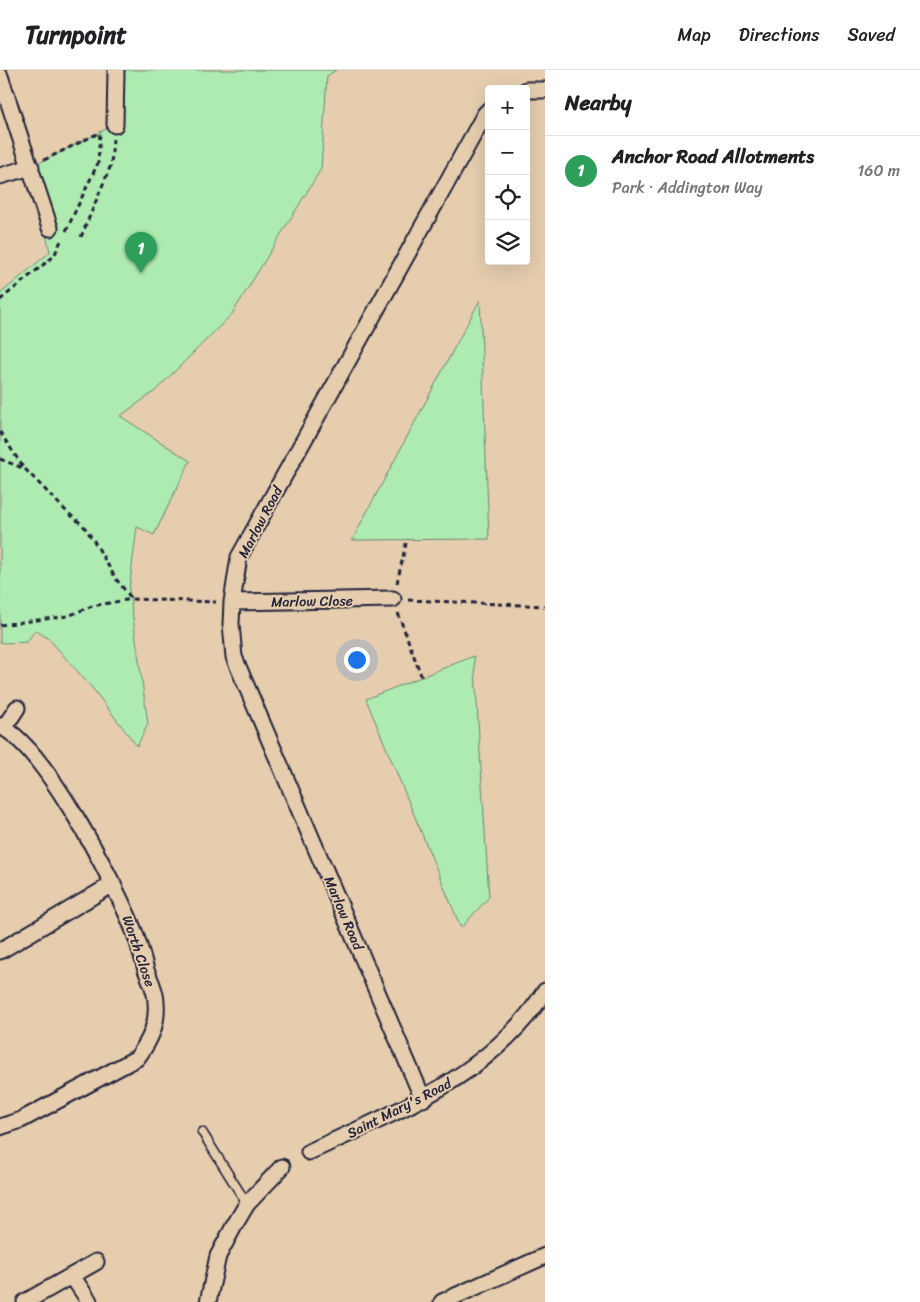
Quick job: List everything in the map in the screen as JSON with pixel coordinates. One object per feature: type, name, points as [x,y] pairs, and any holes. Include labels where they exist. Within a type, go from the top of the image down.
[{"type":"street","points":[[115,126],[116,70]]},
{"type":"street","points":[[0,76],[50,228]]},
{"type":"street","points":[[530,90],[545,90]]},
{"type":"street","name":"Marlow Road","points":[[423,1099],[234,657],[230,624],[239,557],[485,113]]},
{"type":"street","points":[[0,176],[30,167]]},
{"type":"street","name":"Marlow Close","points":[[232,602],[393,599]]},
{"type":"street","points":[[2,727],[17,708]]},
{"type":"street","name":"Worth Close","points":[[0,1128],[21,1120],[137,1058],[149,1041],[156,1019],[156,1000],[133,928],[113,884],[66,800],[32,754],[2,727]]},
{"type":"street","points":[[0,951],[113,884]]},
{"type":"street","name":"Saint Mary's Road","points":[[309,1152],[423,1099],[466,1072],[503,1042],[523,1021],[545,991]]},
{"type":"street","points":[[208,1302],[218,1256],[247,1204],[282,1167]]},
{"type":"street","points":[[442,1302],[545,1256]]},
{"type":"street","points":[[25,1302],[96,1262]]},
{"type":"street","points":[[72,1276],[89,1300]]},
{"type":"lane","points":[[202,1132],[247,1204]]},
{"type":"path","points":[[30,167],[115,126]]},
{"type":"path","points":[[82,237],[111,166],[115,126]]},
{"type":"path","points":[[0,432],[20,464],[82,525],[94,541],[116,579],[132,599]]},
{"type":"path","points":[[0,459],[25,469]]},
{"type":"path","points":[[407,539],[393,599],[422,678]]},
{"type":"path","points":[[0,625],[68,616],[92,606],[132,599],[232,602]]},
{"type":"path","points":[[393,599],[545,606]]},
{"type":"green space","points":[[116,70],[336,70],[327,76],[321,169],[232,314],[155,391],[120,416],[190,461],[154,535],[137,527],[129,590],[148,724],[137,746],[93,689],[49,639],[35,630],[27,642],[0,642],[0,294],[50,252],[31,167],[114,125]]},
{"type":"green space","points":[[480,300],[489,539],[352,540]]},
{"type":"green space","points":[[474,656],[489,897],[461,928],[366,699]]},
{"type":"place","name":"Anchor Road Allotments","points":[[141,273]]}]
